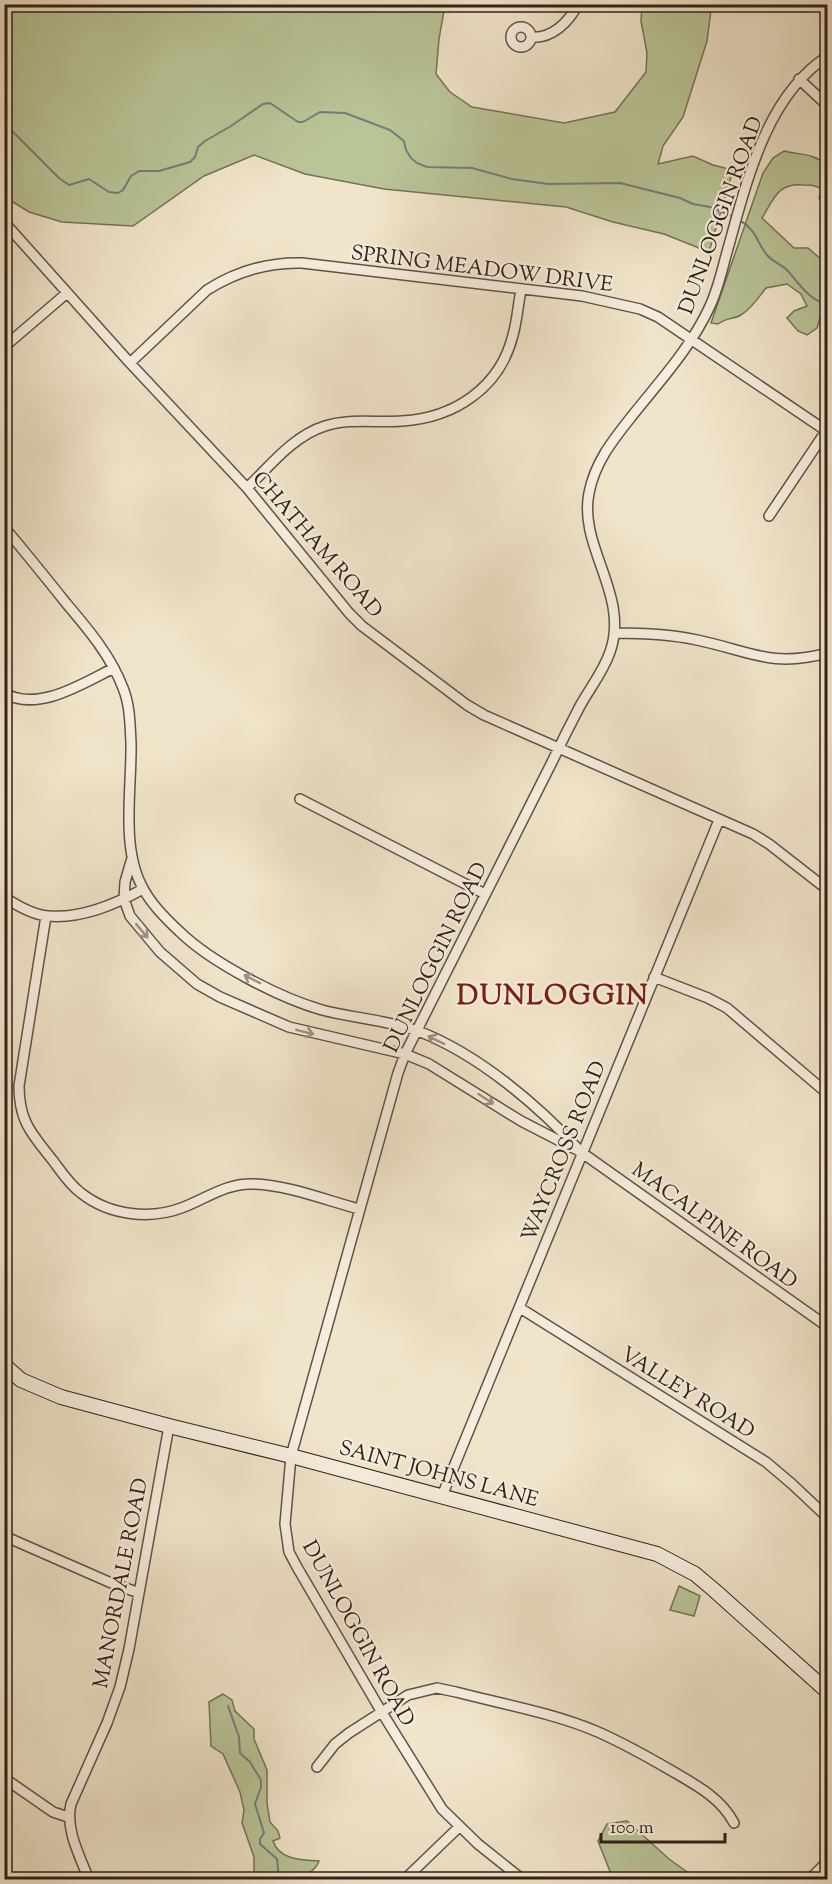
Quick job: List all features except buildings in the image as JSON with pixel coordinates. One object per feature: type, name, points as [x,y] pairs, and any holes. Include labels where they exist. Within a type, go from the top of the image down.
[{"type":"street","points":[[531,37],[547,36],[560,27],[578,4]]},
{"type":"street","name":"DUNLOGGIN ROAD","points":[[523,1880],[459,1827],[431,1793],[289,1552],[285,1524],[291,1456],[358,1209],[405,1054],[559,748],[605,664],[615,633],[614,607],[588,516],[588,498],[593,476],[601,458],[691,339],[712,302],[738,212],[769,126],[786,95],[799,79],[813,65],[828,56]]},
{"type":"street","points":[[799,79],[828,106]]},
{"type":"street","name":"CHATHAM ROAD","points":[[4,222],[130,363],[247,488],[333,595],[362,626],[467,705],[484,715],[742,829],[769,844],[828,890]]},
{"type":"street","name":"SPRING MEADOW DRIVE","points":[[130,363],[207,290],[238,273],[268,264],[302,263],[598,298],[640,309],[658,317],[827,432]]},
{"type":"street","points":[[247,488],[289,447],[313,430],[341,423],[404,421],[422,418],[459,407],[474,397],[497,371],[506,354],[513,335],[521,290]]},
{"type":"street","points":[[4,347],[66,292]]},
{"type":"street","points":[[769,516],[827,432]]},
{"type":"street","name":"MACALPINE ROAD","points":[[4,527],[102,648],[124,688],[129,710],[132,858],[143,889],[180,932],[194,945],[236,971],[306,1005],[417,1031],[441,1042],[502,1080],[560,1128],[581,1152]]},
{"type":"street","points":[[615,633],[678,636],[770,659],[800,659],[828,653]]},
{"type":"street","points":[[4,693],[32,700],[47,697],[66,691],[114,668]]},
{"type":"street","points":[[300,799],[485,894]]},
{"type":"street","name":"WAYCROSS ROAD","points":[[442,1496],[520,1308],[581,1152],[719,820]]},
{"type":"street","name":"MACALPINE ROAD","points":[[132,858],[125,882],[124,899],[130,916],[159,951],[197,984],[220,997],[294,1029],[405,1054],[429,1064],[521,1121],[581,1152],[828,1327]]},
{"type":"street","points":[[4,897],[26,909],[46,916],[87,912],[124,899],[143,889]]},
{"type":"street","points":[[46,916],[19,1086],[19,1104],[23,1118],[31,1132],[81,1194],[114,1210],[135,1215],[154,1215],[185,1207],[219,1190],[252,1184],[290,1190],[358,1209]]},
{"type":"street","points":[[654,977],[727,1008],[828,1094]]},
{"type":"street","name":"VALLEY ROAD","points":[[520,1308],[766,1462],[828,1518]]},
{"type":"street","name":"SAINT JOHNS LANE","points":[[4,1365],[21,1380],[44,1391],[169,1426],[637,1547],[677,1563],[714,1590],[828,1692]]},
{"type":"street","name":"MANORDALE ROAD","points":[[68,1817],[71,1804],[107,1723],[120,1686],[140,1593],[169,1426]]},
{"type":"street","points":[[4,1536],[140,1593]]},
{"type":"street","points":[[317,1767],[335,1744],[381,1711],[416,1692],[437,1689],[462,1693],[578,1725],[611,1738],[690,1781],[722,1804],[734,1823]]},
{"type":"street","points":[[4,1778],[52,1812],[68,1817],[70,1830],[89,1880]]},
{"type":"street","points":[[404,1880],[459,1827]]},
{"type":"street","points":[[809,1880],[828,1861]]},
{"type":"green space","points":[[4,5],[445,5],[436,74],[450,92],[472,107],[564,123],[615,112],[646,72],[647,53],[641,21],[642,5],[715,5],[711,10],[707,41],[683,117],[663,146],[658,164],[693,156],[713,165],[733,170],[709,252],[664,234],[613,222],[566,207],[384,189],[305,174],[254,155],[204,176],[133,226],[62,222],[29,212],[8,199],[5,193]]},
{"type":"green space","points":[[784,151],[812,156],[827,165],[827,203],[825,206],[819,198],[821,189],[810,185],[794,185],[777,194],[762,218],[794,248],[808,248],[822,260],[822,271],[827,278],[827,313],[820,318],[817,328],[807,335],[798,331],[787,318],[794,311],[807,306],[801,294],[787,284],[766,288],[745,312],[738,316],[718,324],[711,323],[763,173],[773,158]]},
{"type":"green space","points":[[679,1586],[700,1596],[694,1616],[670,1610]]},
{"type":"green space","points":[[223,1694],[232,1700],[235,1711],[254,1729],[254,1739],[267,1770],[267,1803],[270,1822],[278,1831],[280,1838],[273,1841],[280,1852],[292,1858],[319,1861],[308,1874],[291,1879],[254,1879],[254,1857],[242,1823],[244,1810],[240,1792],[223,1754],[211,1746],[209,1702]]},
{"type":"green space","points":[[627,1821],[669,1859],[697,1879],[613,1879],[598,1841],[607,1824]]},
{"type":"waterway","points":[[4,123],[59,178],[69,185],[89,179],[109,192],[118,193],[123,190],[131,176],[139,171],[159,171],[190,162],[195,157],[198,147],[205,141],[263,104],[270,103],[298,122],[303,122],[320,112],[345,113],[390,130],[404,141],[411,158],[427,167],[472,168],[512,179],[548,184],[620,183],[680,198],[734,217]]},
{"type":"waterway","points":[[739,220],[752,231],[767,255],[786,269],[810,296],[822,303],[828,303]]},
{"type":"waterway","points":[[228,1706],[239,1737],[240,1753],[250,1762],[261,1780],[255,1804],[264,1833],[260,1844],[277,1859],[279,1880]]},
{"type":"district","name":"DUNLOGGIN","points":[[553,995]]}]
